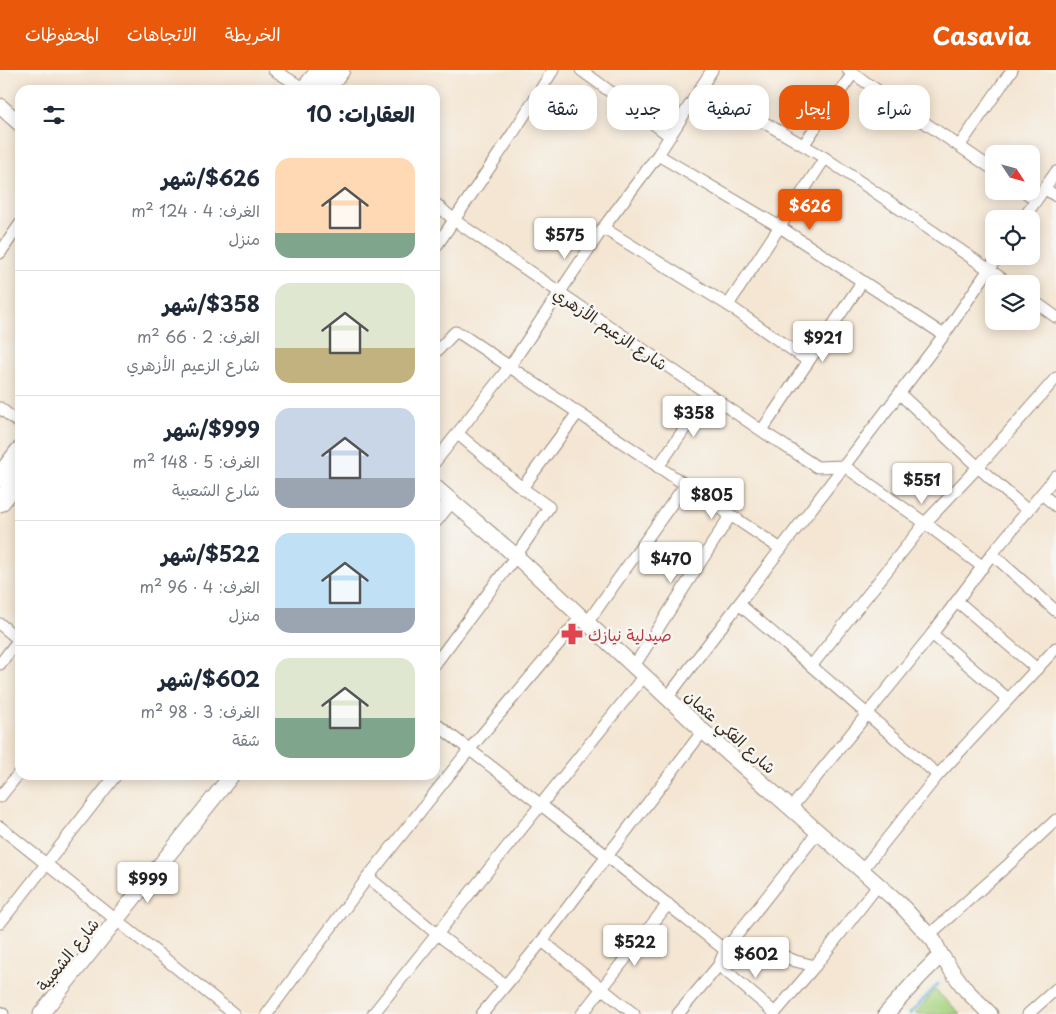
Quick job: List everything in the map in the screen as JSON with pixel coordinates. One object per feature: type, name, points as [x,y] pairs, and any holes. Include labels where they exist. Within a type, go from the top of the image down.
[{"type":"main road","points":[[310,85],[321,70]]},
{"type":"main road","points":[[329,85],[340,70]]},
{"type":"main road","points":[[0,477],[15,458]]},
{"type":"main road","points":[[0,502],[15,483]]},
{"type":"street","points":[[274,70],[298,85]]},
{"type":"street","points":[[440,241],[553,70]]},
{"type":"street","points":[[581,70],[670,136]]},
{"type":"street","points":[[703,85],[712,70]]},
{"type":"street","points":[[960,145],[1011,71]]},
{"type":"street","points":[[804,144],[850,72],[985,163]]},
{"type":"street","points":[[0,106],[15,120]]},
{"type":"street","points":[[440,456],[510,366],[558,292],[658,155],[689,106]]},
{"type":"street","points":[[769,124],[804,144],[998,275]]},
{"type":"street","points":[[658,155],[780,227],[944,336]]},
{"type":"street","points":[[728,305],[825,158]]},
{"type":"street","points":[[1040,193],[1056,172]]},
{"type":"street","points":[[1044,188],[1056,196]]},
{"type":"street","points":[[1029,210],[1035,200]]},
{"type":"street","name":"شارع الزعيم الأزهري","points":[[440,207],[454,220],[558,292],[817,467],[844,466]]},
{"type":"street","points":[[603,228],[728,305],[808,361]]},
{"type":"street","points":[[2,246],[15,230]]},
{"type":"street","points":[[667,698],[944,336],[992,265]]},
{"type":"street","points":[[762,430],[862,282]]},
{"type":"street","points":[[1040,305],[1056,317]]},
{"type":"street","points":[[440,348],[455,332],[510,366],[577,414],[781,550]]},
{"type":"street","points":[[812,665],[925,523],[978,467],[1056,378]]},
{"type":"street","points":[[900,394],[978,467],[1028,510]]},
{"type":"street","points":[[658,467],[708,395]]},
{"type":"street","points":[[0,408],[15,420]]},
{"type":"street","points":[[522,488],[577,414]]},
{"type":"street","points":[[440,657],[516,556],[549,506],[522,488],[458,434]]},
{"type":"street","points":[[844,466],[925,523],[983,567]]},
{"type":"street","points":[[791,808],[932,634],[992,554],[1056,476]]},
{"type":"street","points":[[267,1014],[368,876],[469,750],[584,620],[685,485]]},
{"type":"street","name":"شارع الفكي عثمان","points":[[440,491],[516,556],[703,731],[900,904],[934,941],[941,955],[966,990],[990,1014]]},
{"type":"street","points":[[1042,494],[1056,506]]},
{"type":"street","points":[[440,514],[451,500]]},
{"type":"street","points":[[373,1014],[541,804],[639,671],[730,516]]},
{"type":"street","points":[[992,554],[1056,611]]},
{"type":"street","points":[[957,601],[1037,669]]},
{"type":"street","points":[[739,604],[812,665],[938,776]]},
{"type":"street","points":[[0,624],[15,635]]},
{"type":"street","points":[[932,634],[1008,699]]},
{"type":"street","points":[[0,664],[15,645]]},
{"type":"street","points":[[862,870],[938,776],[1056,648]]},
{"type":"street","points":[[440,727],[541,804],[725,950],[777,953],[795,961],[815,966]]},
{"type":"street","points":[[482,1014],[542,941],[703,731]]},
{"type":"street","points":[[0,797],[15,778]]},
{"type":"street","points":[[0,923],[112,780]]},
{"type":"street","name":"شارع الشعبية","points":[[41,1014],[228,780]]},
{"type":"street","points":[[929,935],[1056,820]]},
{"type":"street","points":[[0,828],[234,1014]]},
{"type":"street","points":[[678,1014],[719,965],[725,950],[818,832]]},
{"type":"street","points":[[368,876],[437,934],[505,985]]},
{"type":"street","points":[[719,965],[774,1013],[815,966],[878,885]]},
{"type":"street","points":[[582,1014],[668,904]]},
{"type":"street","points":[[542,941],[634,1014]]},
{"type":"street","points":[[886,1014],[941,955]]},
{"type":"street","points":[[1028,1014],[1056,989]]},
{"type":"green space","points":[[935,990],[961,1014],[915,1014]]},
{"type":"waterway","points":[[910,1014],[938,984]]},
{"type":"place","name":"صيدلية نيازك","points":[[572,634]]}]
